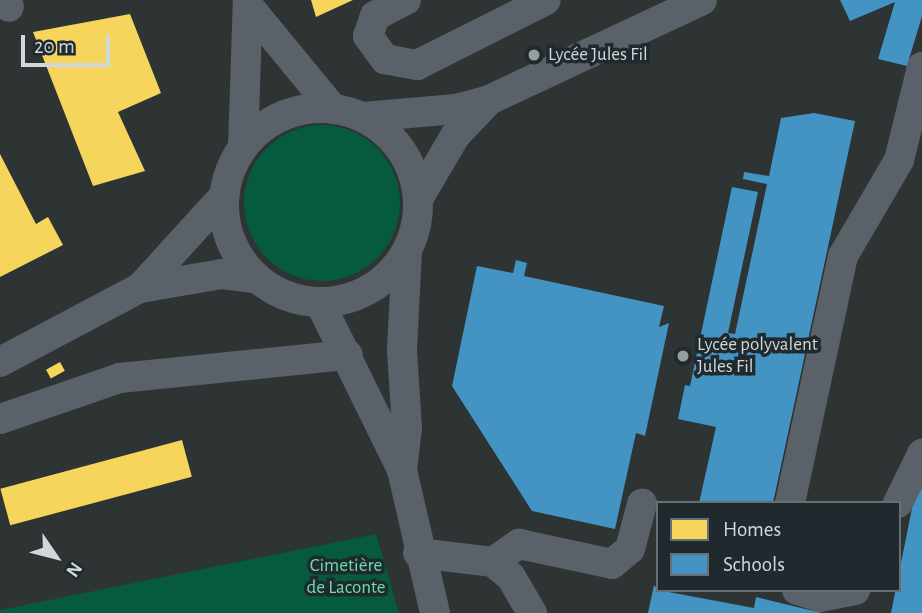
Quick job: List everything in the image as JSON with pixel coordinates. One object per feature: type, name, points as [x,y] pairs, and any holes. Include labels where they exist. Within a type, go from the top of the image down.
[{"type":"street","points":[[406,0],[374,16],[368,36],[385,59],[417,65],[546,0]]},
{"type":"street","points":[[363,117],[456,108],[489,100],[702,0]]},
{"type":"street","points":[[249,4],[333,108]]},
{"type":"street","points":[[140,288],[224,195],[243,147],[249,4]]},
{"type":"street","points":[[790,501],[843,256],[899,160],[922,67]]},
{"type":"street","points":[[418,199],[455,136],[489,100]]},
{"type":"street","points":[[243,147],[268,124],[299,110],[333,108],[363,117],[391,137],[404,156],[418,199],[416,226],[407,251],[402,351],[407,428],[402,470],[418,553],[435,613]]},
{"type":"street","points":[[224,195],[230,240],[255,278],[285,297],[320,303],[355,297],[385,279],[407,251]]},
{"type":"street","points":[[0,362],[140,288],[222,274],[255,278]]},
{"type":"street","points":[[320,303],[348,355],[376,425],[402,470]]},
{"type":"street","points":[[0,419],[120,378],[348,355]]},
{"type":"street","points":[[899,501],[922,454]]},
{"type":"street","points":[[493,562],[519,544],[612,564],[630,549],[642,504]]},
{"type":"street","points":[[418,553],[493,562],[511,577],[532,613]]},
{"type":"street","points":[[804,592],[820,597],[845,592]]},
{"type":"green space","points":[[322,125],[352,131],[377,148],[394,173],[400,203],[394,233],[377,258],[352,275],[322,281],[292,275],[267,258],[250,233],[244,203],[250,173],[267,148],[292,131]]},
{"type":"green space","name":"Cimetière de Laconte","points":[[376,534],[399,613],[0,613],[0,610]]},
{"type":"building: Homes","points":[[311,0],[353,0],[316,17]]},
{"type":"building: Homes","points":[[130,14],[161,93],[118,112],[145,171],[93,186],[33,32]]},
{"type":"building: Homes","points":[[0,154],[36,224],[48,217],[63,245],[0,277]]},
{"type":"building: Homes","points":[[60,362],[65,371],[51,379],[46,370]]},
{"type":"building: Homes","points":[[182,440],[192,477],[10,525],[0,489]]},
{"type":"building: Schools","points":[[840,0],[922,0],[922,16],[907,66],[878,59],[895,2],[850,21]]},
{"type":"building: Schools","points":[[814,113],[855,121],[773,501],[699,501],[716,427],[678,419],[685,385],[690,386],[732,187],[758,192],[728,333],[735,334],[767,184],[743,179],[744,172],[769,176],[781,118]]},
{"type":"building: Schools","points":[[516,260],[527,263],[524,276],[664,306],[659,327],[669,323],[645,436],[636,433],[615,529],[532,511],[452,386],[477,266],[513,273]]},
{"type":"building: Schools","points":[[917,483],[922,484],[922,613],[891,613],[895,592],[901,592],[901,563]]},
{"type":"building: Schools","points":[[654,585],[656,592],[754,608],[756,597],[822,613],[648,613]]},
{"type":"place","name":"Lycée Jules Fil","points":[[534,55]]},
{"type":"place","name":"Lycée polyvalent Jules Fil","points":[[683,356]]}]
